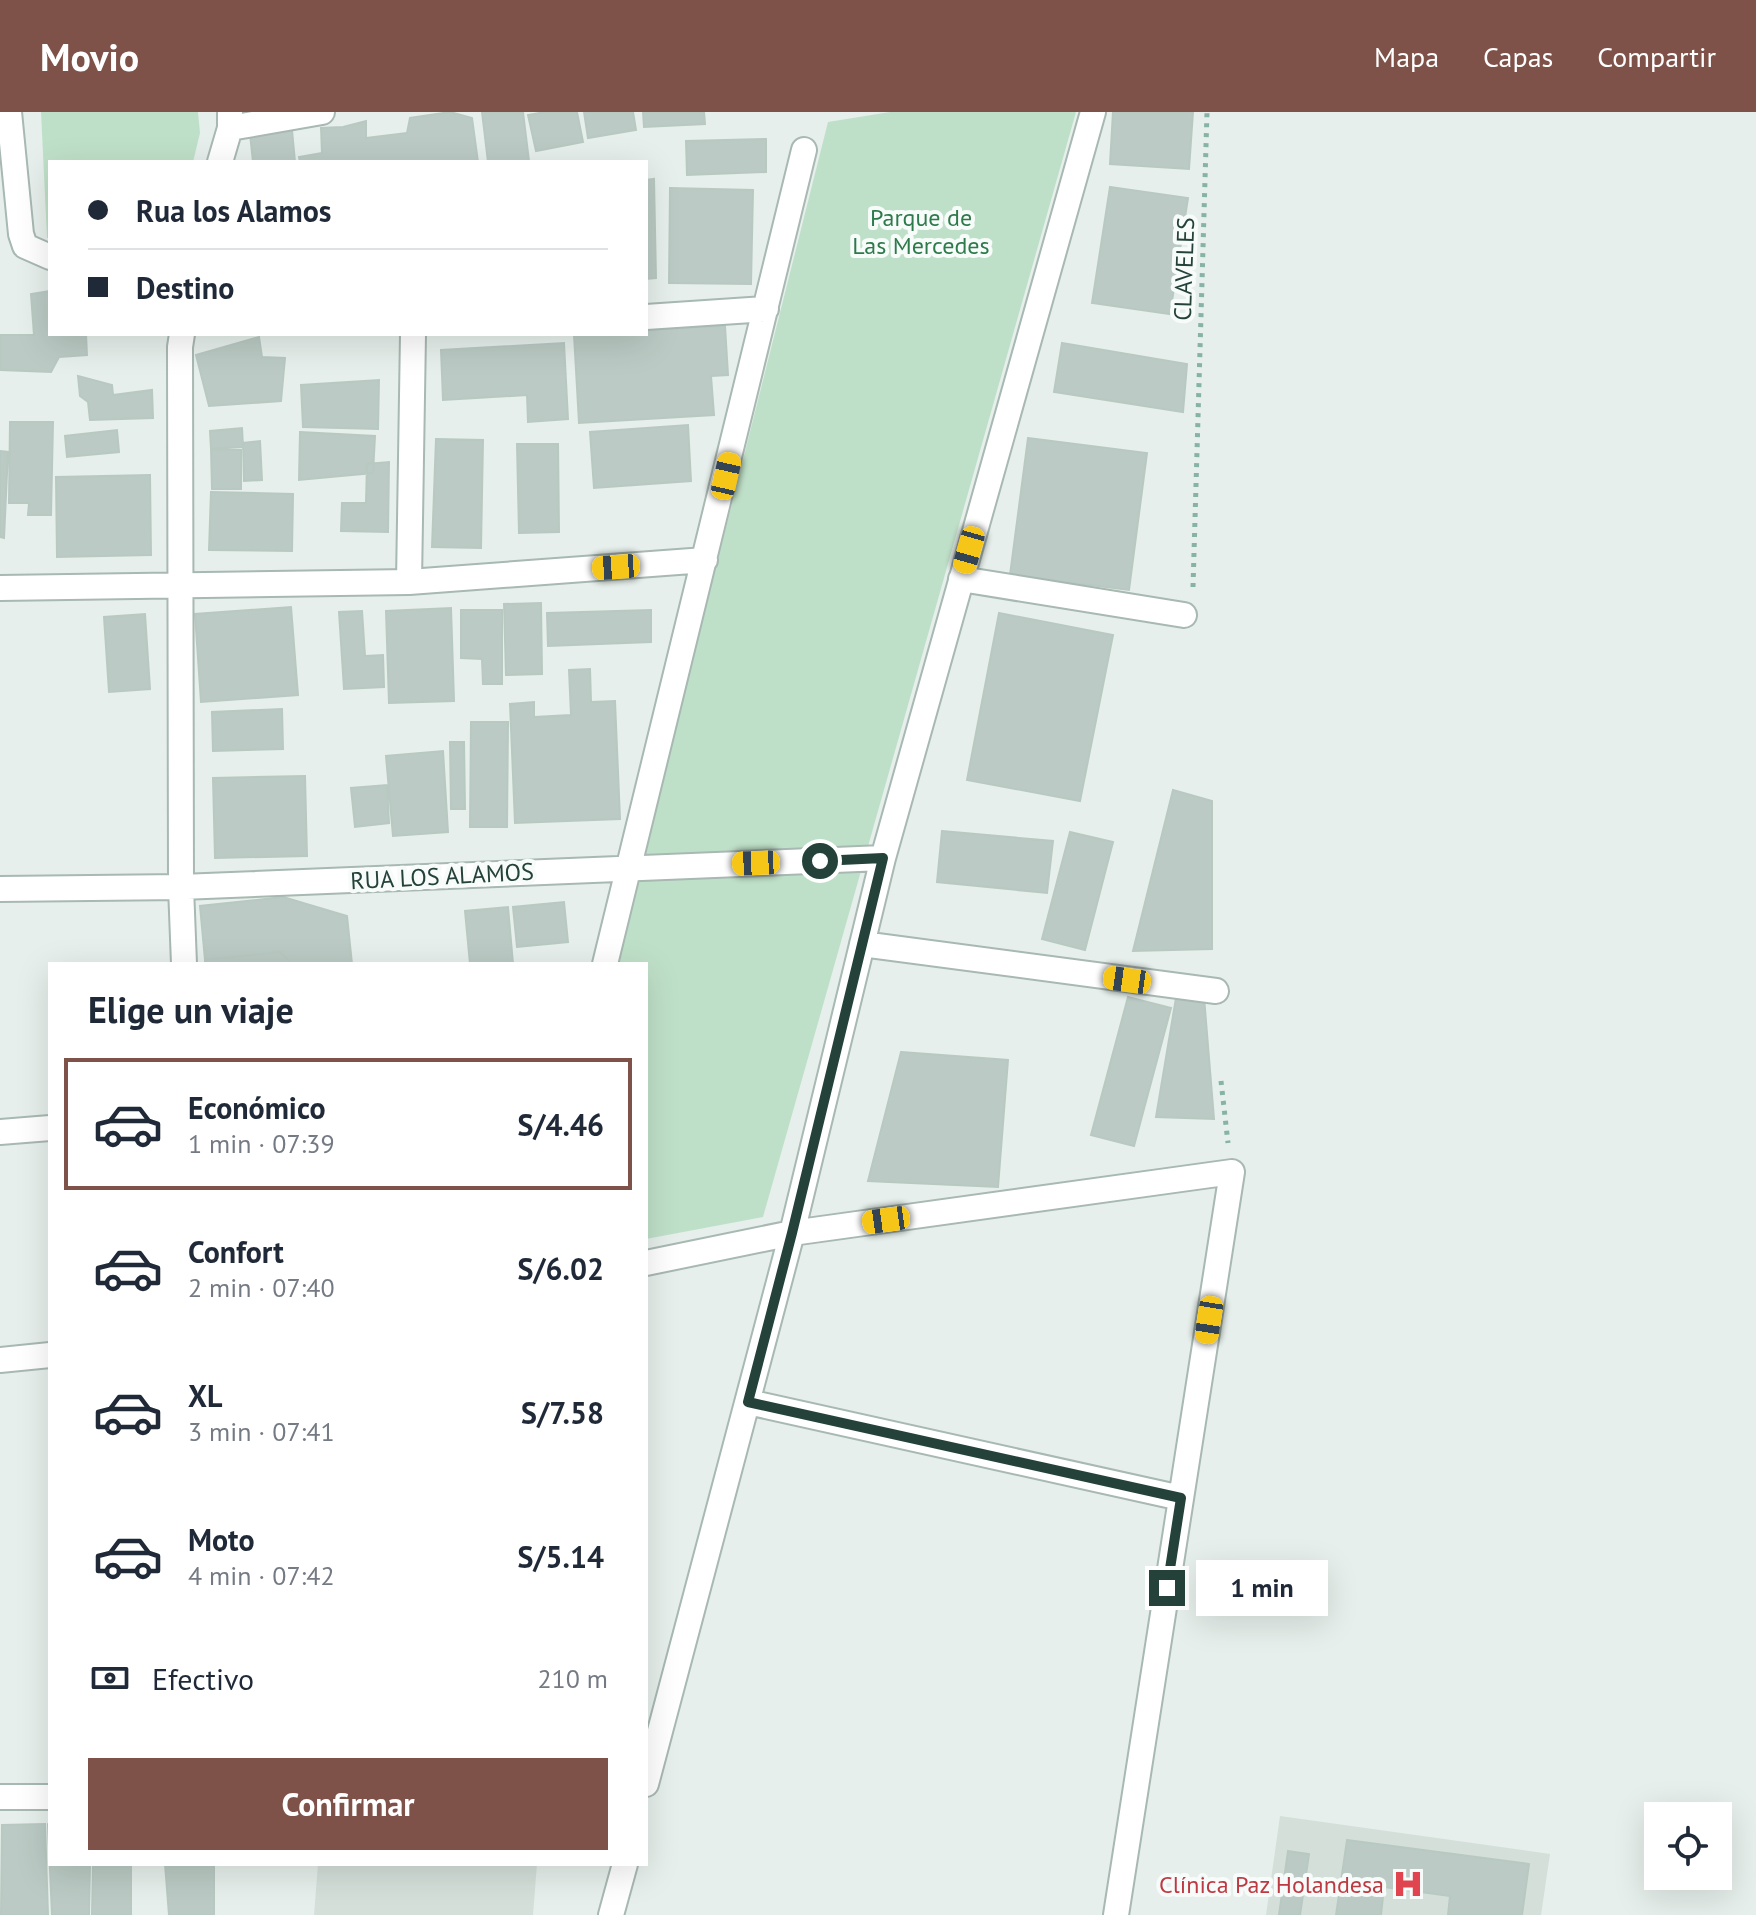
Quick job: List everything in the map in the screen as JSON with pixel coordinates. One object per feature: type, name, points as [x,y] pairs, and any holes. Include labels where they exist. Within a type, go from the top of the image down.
[{"type":"street","points":[[9,112],[21,234],[25,246],[48,256]]},
{"type":"street","points":[[220,160],[230,120],[322,112]]},
{"type":"street","points":[[648,1777],[792,1233],[883,858],[1093,112]]},
{"type":"street","points":[[605,962],[804,150]]},
{"type":"street","points":[[648,317],[766,309]]},
{"type":"street","points":[[182,336],[181,887],[184,962]]},
{"type":"street","points":[[409,582],[413,336]]},
{"type":"street","points":[[0,588],[409,582],[705,560]]},
{"type":"street","points":[[961,579],[1188,606]]},
{"type":"street","name":"RUA LOS ALAMOS","points":[[0,889],[181,887],[883,858]]},
{"type":"street","points":[[862,944],[1216,991]]},
{"type":"street","points":[[0,1132],[48,1128]]},
{"type":"street","points":[[648,1263],[792,1233],[1232,1172],[1116,1915]]},
{"type":"street","points":[[0,1360],[48,1355]]},
{"type":"street","points":[[748,1402],[1181,1498]]},
{"type":"street","points":[[0,1797],[48,1797]]},
{"type":"street","points":[[611,1915],[624,1866]]},
{"type":"path","name":"CLAVELES","points":[[1188,606],[1207,112]]},
{"type":"path","points":[[1221,1081],[1232,1172]]},
{"type":"shaded area","name":"Clínica Paz Holandesa","points":[[1280,1816],[1550,1854],[1541,1915],[1266,1915]]},
{"type":"shaded area","points":[[318,1866],[537,1866],[533,1915],[314,1915]]},
{"type":"green space","points":[[41,112],[198,112],[200,133],[193,160],[48,160],[47,238]]},
{"type":"green space","name":"Parque de Las Mercedes","points":[[890,112],[1076,112],[763,1217],[648,1239],[648,962],[617,962],[828,122]]},
{"type":"building","points":[[450,112],[472,118],[478,160],[300,160],[299,157],[322,153],[321,128],[366,121],[366,138],[407,133],[410,118]]},
{"type":"building","points":[[482,112],[523,112],[529,160],[488,160]]},
{"type":"building","points":[[577,112],[583,142],[536,151],[528,115]]},
{"type":"building","points":[[584,112],[633,112],[636,130],[588,138]]},
{"type":"building","points":[[643,112],[704,112],[705,124],[644,127]]},
{"type":"building","points":[[1113,112],[1193,112],[1189,169],[1110,164]]},
{"type":"building","points":[[292,130],[295,160],[253,160],[250,134]]},
{"type":"building","points":[[766,139],[766,172],[687,175],[686,141]]},
{"type":"building","points":[[654,179],[656,278],[648,279],[648,180]]},
{"type":"building","points":[[1110,187],[1188,198],[1170,314],[1092,303]]},
{"type":"building","points":[[670,188],[753,190],[751,284],[669,283]]},
{"type":"building","points":[[48,291],[48,336],[86,336],[87,355],[59,357],[51,372],[0,370],[0,335],[34,335],[31,294]]},
{"type":"building","points":[[725,326],[728,375],[711,376],[714,415],[579,423],[574,336],[648,336],[648,330]]},
{"type":"building","points":[[259,337],[262,357],[285,358],[281,401],[209,406],[196,355]]},
{"type":"building","points":[[564,343],[568,419],[528,422],[527,395],[443,400],[441,350]]},
{"type":"building","points":[[1062,343],[1187,364],[1183,412],[1054,392]]},
{"type":"building","points":[[78,376],[112,385],[113,395],[152,390],[153,418],[90,420],[88,402],[80,396]]},
{"type":"building","points":[[379,380],[378,429],[303,427],[301,385]]},
{"type":"building","points":[[10,422],[53,422],[51,515],[28,515],[29,503],[9,503]]},
{"type":"building","points":[[688,425],[691,481],[594,488],[590,432]]},
{"type":"building","points":[[242,428],[243,447],[211,449],[210,431]]},
{"type":"building","points":[[117,430],[119,452],[67,457],[65,436]]},
{"type":"building","points":[[300,432],[375,436],[373,473],[299,480]]},
{"type":"building","points":[[1028,438],[1147,453],[1129,590],[1010,575]]},
{"type":"building","points":[[436,439],[483,440],[481,548],[432,547]]},
{"type":"building","points":[[260,441],[262,480],[244,481],[243,443]]},
{"type":"building","points":[[517,444],[558,444],[559,532],[519,533]]},
{"type":"building","points":[[211,449],[241,450],[241,489],[212,489]]},
{"type":"building","points":[[0,451],[8,452],[4,538],[0,537]]},
{"type":"building","points":[[389,462],[388,532],[341,531],[342,503],[366,503],[367,464]]},
{"type":"building","points":[[150,475],[151,555],[57,557],[56,477]]},
{"type":"building","points":[[211,492],[293,494],[292,551],[209,550]]},
{"type":"building","points":[[541,603],[542,674],[506,675],[504,604]]},
{"type":"building","points":[[291,607],[298,695],[201,702],[195,614]]},
{"type":"building","points":[[451,608],[454,701],[389,703],[386,611]]},
{"type":"building","points":[[461,610],[502,610],[502,684],[483,684],[482,659],[461,658]]},
{"type":"building","points":[[651,610],[651,642],[548,646],[547,613]]},
{"type":"building","points":[[362,611],[365,656],[383,655],[384,687],[344,689],[339,612]]},
{"type":"building","points":[[999,613],[1113,635],[1080,801],[967,780]]},
{"type":"building","points":[[145,614],[150,689],[109,692],[104,617]]},
{"type":"building","points":[[590,669],[591,702],[615,701],[620,819],[515,823],[510,704],[534,702],[534,717],[571,715],[569,670]]},
{"type":"building","points":[[282,709],[283,749],[213,751],[212,712]]},
{"type":"building","points":[[471,722],[508,722],[507,827],[470,827]]},
{"type":"building","points":[[450,742],[464,742],[465,809],[451,809]]},
{"type":"building","points":[[443,751],[448,832],[393,836],[386,756]]},
{"type":"building","points":[[305,776],[307,856],[215,858],[213,778]]},
{"type":"building","points":[[387,785],[389,823],[355,827],[351,788]]},
{"type":"building","points":[[1173,790],[1212,801],[1212,949],[1133,951]]},
{"type":"building","points":[[942,831],[1053,841],[1047,893],[937,882]]},
{"type":"building","points":[[1070,832],[1113,842],[1085,950],[1042,939]]},
{"type":"building","points":[[283,897],[347,916],[352,962],[290,962],[280,952],[205,960],[200,906]]},
{"type":"building","points":[[564,902],[568,942],[517,947],[513,907]]},
{"type":"building","points":[[508,907],[513,962],[470,962],[465,911]]},
{"type":"building","points":[[280,952],[290,962],[205,962]]},
{"type":"building","points":[[1177,992],[1204,997],[1214,1119],[1156,1117]]},
{"type":"building","points":[[1128,997],[1171,1008],[1134,1146],[1091,1135]]},
{"type":"building","points":[[901,1052],[1008,1060],[998,1187],[868,1181]]},
{"type":"building","points":[[45,1824],[48,1915],[1,1915],[2,1825]]},
{"type":"building","points":[[1347,1840],[1529,1864],[1522,1915],[1448,1915],[1450,1896],[1384,1887],[1381,1915],[1336,1915]]},
{"type":"building","points":[[1288,1851],[1309,1854],[1300,1915],[1279,1915]]},
{"type":"building","points":[[50,1866],[90,1866],[89,1915],[52,1915]]},
{"type":"building","points":[[93,1866],[131,1866],[131,1915],[92,1915]]},
{"type":"building","points":[[165,1866],[214,1866],[214,1915],[169,1915]]},
{"type":"place","name":"Clínica Paz Holandesa","points":[[1408,1884]]},
{"type":"route","points":[[820,861],[883,858],[748,1402],[1181,1498],[1167,1588]]}]
